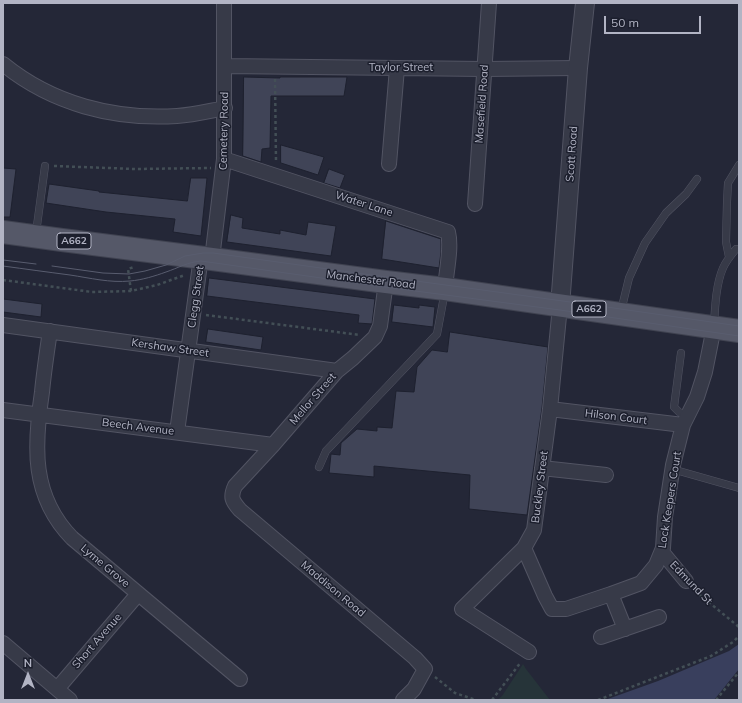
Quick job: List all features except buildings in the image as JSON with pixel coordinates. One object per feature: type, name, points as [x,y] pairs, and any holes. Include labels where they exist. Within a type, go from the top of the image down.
[{"type":"main road","name":"Manchester Road","points":[[3,232],[202,263],[445,289],[739,331]]},
{"type":"street","name":"Cemetery Road","points":[[202,263],[217,213],[224,164],[224,3]]},
{"type":"street","name":"Masefield Road","points":[[475,204],[489,3]]},
{"type":"street","name":"Scott Road","points":[[560,306],[578,68],[585,3]]},
{"type":"street","points":[[3,64],[26,81],[51,94],[73,103],[119,114],[147,117],[178,116],[203,113],[225,108]]},
{"type":"street","name":"Taylor Street","points":[[225,66],[484,69],[578,68]]},
{"type":"street","points":[[389,164],[397,68]]},
{"type":"street","name":"Water Lane","points":[[224,164],[276,175],[448,232],[450,238],[445,289]]},
{"type":"street","name":"Clegg Street","points":[[177,432],[202,263]]},
{"type":"street","name":"Mellor Street","points":[[240,510],[234,504],[232,498],[236,486],[337,371],[375,337],[380,326],[386,282]]},
{"type":"street","name":"Buckley Street","points":[[529,652],[462,610],[524,548],[534,530],[550,409],[560,306]]},
{"type":"street","name":"Kershaw Street","points":[[3,325],[337,371]]},
{"type":"street","name":"Lock Keepers Court","points":[[524,548],[552,609],[566,609],[641,583],[656,565],[664,548],[665,517],[672,469],[685,420],[697,397],[705,372],[714,327]]},
{"type":"street","name":"Lyme Grove","points":[[50,331],[39,414],[36,451],[40,482],[56,518],[64,530],[72,538],[240,679]]},
{"type":"street","name":"Hilson Court","points":[[550,409],[685,420]]},
{"type":"street","name":"Beech Avenue","points":[[3,410],[273,445]]},
{"type":"street","points":[[542,468],[606,475]]},
{"type":"street","name":"Maddison Road","points":[[240,510],[415,658],[425,669]]},
{"type":"street","name":"Edmund St","points":[[662,552],[686,581]]},
{"type":"street","name":"Short Avenue","points":[[56,689],[138,594]]},
{"type":"street","points":[[611,594],[625,629]]},
{"type":"street","points":[[601,637],[660,617]]},
{"type":"street","points":[[3,643],[70,700]]},
{"type":"street","points":[[403,700],[414,688],[425,669]]},
{"type":"lane","points":[[729,257],[726,242],[726,202],[728,183],[739,165]]},
{"type":"lane","points":[[36,236],[45,166]]},
{"type":"lane","points":[[621,313],[629,278],[645,243],[666,213],[686,194],[697,179]]},
{"type":"lane","points":[[714,327],[718,286],[723,269],[729,257],[736,249],[739,249]]},
{"type":"lane","points":[[319,466],[326,450],[437,334],[445,289]]},
{"type":"lane","points":[[681,353],[674,407],[685,420]]},
{"type":"lane","points":[[672,469],[739,488]]},
{"type":"path","points":[[275,67],[276,175]]},
{"type":"path","points":[[45,166],[135,169],[224,164]]},
{"type":"path","points":[[3,280],[92,292],[132,291],[157,286],[202,263]]},
{"type":"path","points":[[132,291],[128,269],[140,265]]},
{"type":"path","points":[[194,313],[375,337]]},
{"type":"path","name":"Edmund St","points":[[686,581],[700,595],[739,627]]},
{"type":"path","points":[[598,700],[711,656],[733,642],[739,636]]},
{"type":"path","points":[[492,700],[529,652]]},
{"type":"path","points":[[425,669],[455,693],[476,700]]},
{"type":"path","points":[[716,700],[739,672]]},
{"type":"shaded area","points":[[523,664],[550,700],[497,700],[502,696]]},
{"type":"water","points":[[739,644],[739,669],[714,700],[605,700],[658,681],[729,651]]},
{"type":"tram line","points":[[52,266],[103,273],[129,274],[166,265],[185,256],[213,253],[739,326]]},
{"type":"tram line","points":[[3,260],[36,264]]},
{"type":"tram line","points":[[3,266],[100,280],[122,281],[148,278],[187,264],[201,261],[739,336]]}]
